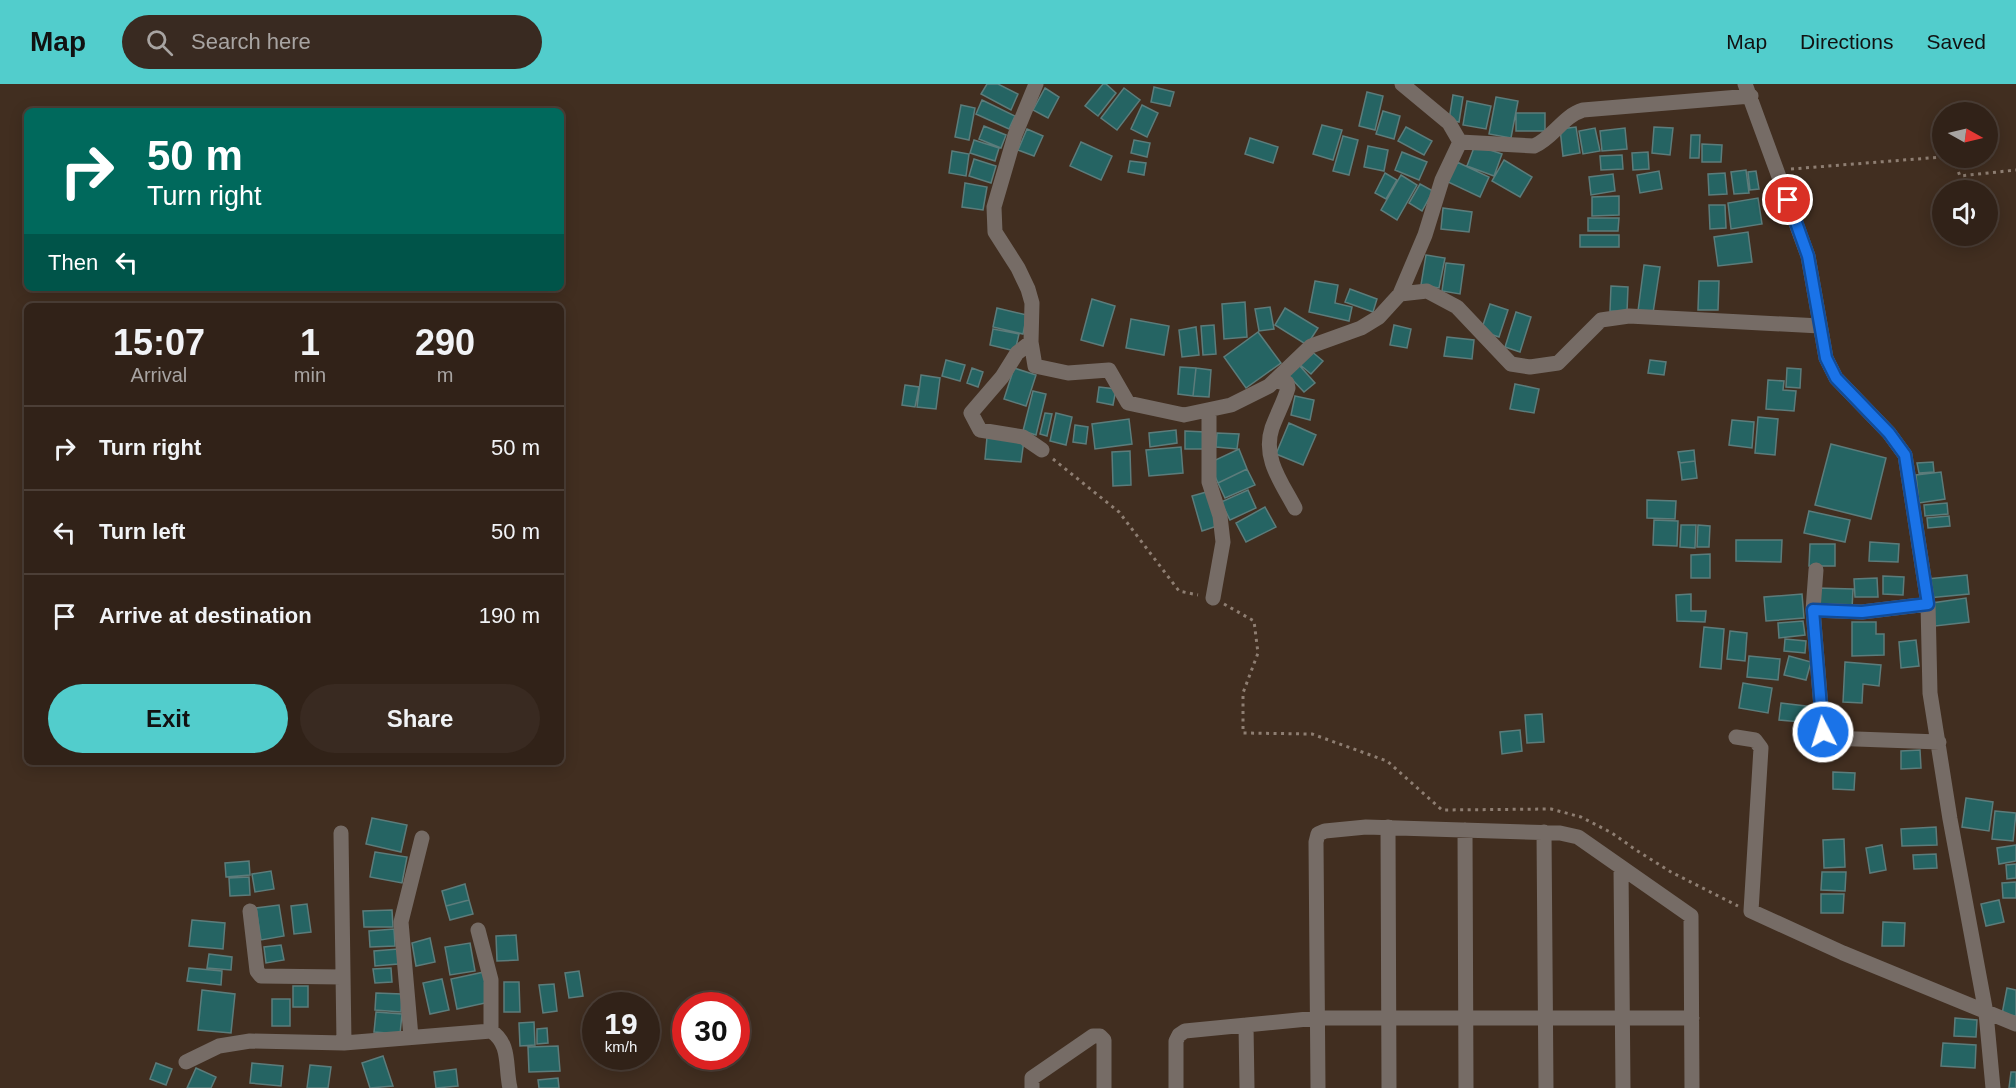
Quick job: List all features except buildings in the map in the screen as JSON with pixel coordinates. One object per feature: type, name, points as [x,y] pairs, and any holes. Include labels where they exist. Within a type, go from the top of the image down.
[{"type":"street","points":[[1036,84],[1015,135],[994,207],[995,232],[1018,268],[1032,303],[1031,342],[1035,366],[1068,373],[1109,370],[1128,403],[1184,415],[1231,405],[1252,396],[1276,381],[1311,346],[1360,328],[1379,317],[1400,294],[1425,235],[1442,180],[1460,142]]},
{"type":"street","points":[[1402,84],[1449,123],[1460,142]]},
{"type":"street","points":[[1460,142],[1534,146],[1541,143],[1573,113],[1583,110],[1748,90],[1808,256],[1826,358],[1836,378],[1889,433],[1905,455],[1928,604],[1930,693],[1950,819],[1986,1013],[1992,1088]]},
{"type":"street","points":[[1400,294],[1427,291],[1457,307],[1512,364],[1530,368],[1558,363],[1601,320],[1629,316],[1820,326]]},
{"type":"street","points":[[1031,342],[1017,352],[1002,377],[971,413],[980,430],[1023,437],[1042,450]]},
{"type":"street","points":[[1276,381],[1287,383],[1288,388],[1272,428],[1268,450],[1295,508]]},
{"type":"street","points":[[1209,410],[1209,482],[1220,516],[1223,542],[1213,598]]},
{"type":"street","points":[[1816,570],[1813,610],[1823,732],[1828,738],[1938,742]]},
{"type":"street","points":[[1813,610],[1862,612],[1928,604]]},
{"type":"street","points":[[1736,737],[1755,740],[1761,748],[1751,911],[1843,953],[2016,1024]]},
{"type":"street","points":[[1318,1088],[1316,842],[1318,834],[1325,831],[1366,827],[1560,832],[1578,837],[1691,916],[1692,1088]]},
{"type":"street","points":[[1388,827],[1389,1088]]},
{"type":"street","points":[[1465,830],[1466,1088]]},
{"type":"street","points":[[1544,832],[1546,1088]]},
{"type":"street","points":[[341,833],[344,1043]]},
{"type":"street","points":[[411,1037],[401,922],[422,838]]},
{"type":"street","points":[[1621,867],[1623,1088]]},
{"type":"street","points":[[250,911],[257,971],[261,976],[342,977]]},
{"type":"street","points":[[478,930],[491,980],[491,1031]]},
{"type":"street","points":[[1176,1088],[1176,1041],[1185,1031],[1318,1018],[1692,1018]]},
{"type":"street","points":[[1246,1025],[1247,1088]]},
{"type":"street","points":[[186,1062],[219,1047],[250,1041],[344,1043],[491,1031],[502,1041],[506,1051],[510,1088]]},
{"type":"street","points":[[1032,1088],[1032,1078],[1094,1036],[1100,1036],[1104,1040],[1104,1088]]},
{"type":"path","points":[[1777,170],[1932,158]]},
{"type":"path","points":[[1957,168],[1960,176],[2016,170]]},
{"type":"path","points":[[1042,450],[1119,512],[1179,591],[1213,598],[1254,621],[1258,653],[1243,693],[1243,733],[1312,734],[1387,761],[1442,810],[1551,810],[1581,817],[1612,833],[1671,872],[1751,911]]},
{"type":"route","points":[[1788,200],[1808,256],[1826,358],[1836,378],[1889,433],[1905,455],[1928,604],[1862,612],[1813,610],[1823,732]]}]
